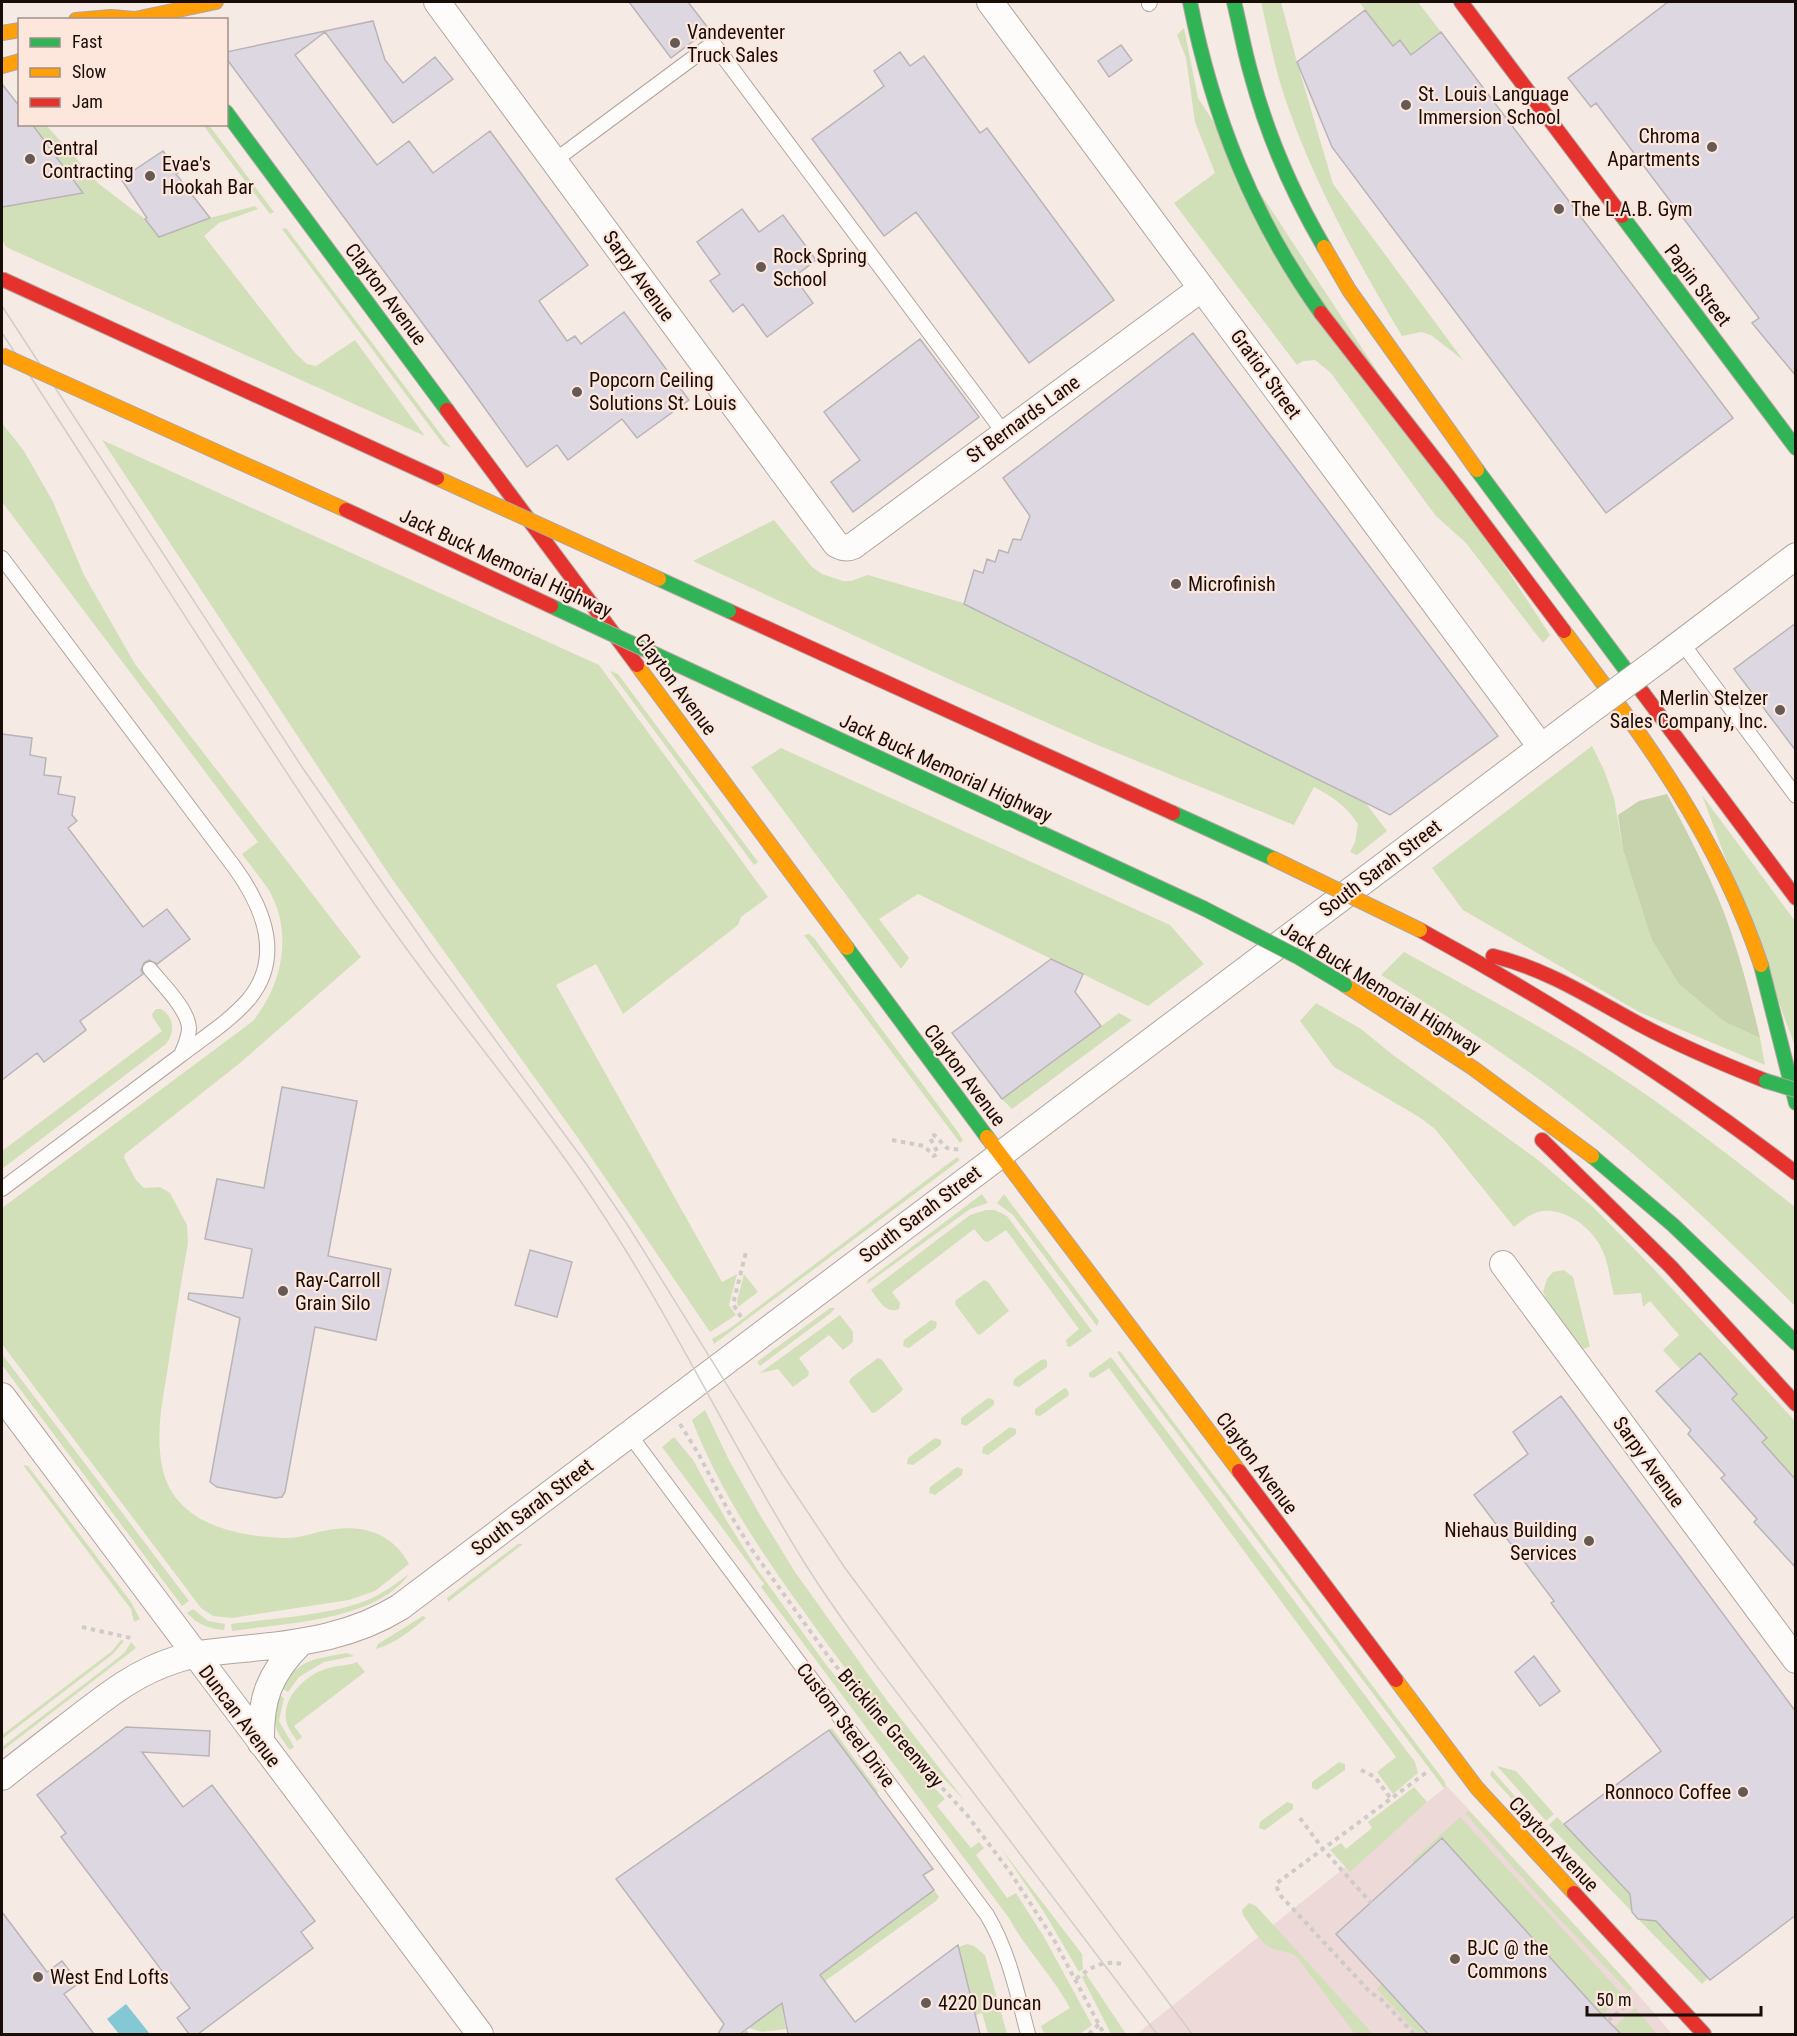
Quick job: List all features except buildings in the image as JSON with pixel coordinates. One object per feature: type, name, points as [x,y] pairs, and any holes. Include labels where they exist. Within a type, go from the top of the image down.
[{"type":"main road","points":[[154,17],[216,2]]},
{"type":"main road","points":[[1190,2],[1203,65],[1228,139],[1253,200],[1303,287],[1330,326],[1443,469],[1581,653],[1671,778],[1708,841],[1730,885],[1764,973],[1796,1103]]},
{"type":"main road","points":[[1234,2],[1251,75],[1272,137],[1306,216],[1349,290],[1466,455],[1796,898]]},
{"type":"main road","name":"Papin Street","points":[[1461,2],[1796,448]]},
{"type":"main road","points":[[99,18],[122,18]]},
{"type":"main road","points":[[2,33],[18,30]]},
{"type":"main road","points":[[2,66],[18,62]]},
{"type":"main road","name":"Clayton Avenue","points":[[228,115],[1000,1155],[1477,1788],[1704,2034]]},
{"type":"main road","points":[[2,279],[1274,859],[1420,930],[1541,999],[1624,1051],[1694,1097],[1791,1169]]},
{"type":"main road","name":"Jack Buck Memorial Highway","points":[[2,355],[341,508],[1203,908],[1288,952],[1345,985],[1462,1060],[1531,1108],[1597,1160],[1724,1273],[1796,1343]]},
{"type":"main road","points":[[1454,948],[1503,958],[1533,968],[1559,979],[1655,1032],[1766,1081],[1796,1090]]},
{"type":"main road","points":[[1462,1060],[1671,1267],[1796,1404]]},
{"type":"street","name":"Sarpy Avenue","points":[[436,2],[836,544],[844,548]]},
{"type":"street","name":"Gratiot Street","points":[[990,2],[1541,747]]},
{"type":"street","name":"St Bernards Lane","points":[[844,548],[853,546],[1202,288]]},
{"type":"street","name":"South Sarah Street","points":[[2,1777],[131,1679],[155,1667],[195,1656],[330,1637],[380,1620],[450,1570],[1796,556]]},
{"type":"street","name":"Sarpy Avenue","points":[[1503,1264],[1796,1660]]},
{"type":"street","name":"Duncan Avenue","points":[[2,1396],[480,2034]]},
{"type":"street","points":[[261,1743],[261,1711],[264,1696],[275,1674],[300,1643]]},
{"type":"lane","points":[[554,161],[713,43],[1004,433]]},
{"type":"lane","points":[[2,558],[249,887],[266,930],[263,974],[257,987],[234,1014],[2,1189]]},
{"type":"lane","points":[[1682,643],[1796,796]]},
{"type":"lane","points":[[150,969],[181,1007],[187,1018],[189,1029],[181,1055]]},
{"type":"lane","name":"Custom Steel Drive","points":[[629,1434],[987,1915],[1000,1937],[1008,1959],[1028,2034]]},
{"type":"path","points":[[892,1140],[924,1146],[934,1156],[938,1153],[930,1138],[934,1135],[947,1148],[961,1150]]},
{"type":"path","points":[[741,1317],[733,1304],[746,1251]]},
{"type":"path","name":"Brickline Greenway","points":[[678,1422],[698,1453],[735,1522],[774,1582],[873,1712],[942,1786],[992,1846],[1037,1913],[1076,1979],[1104,2034]]},
{"type":"path","points":[[82,1627],[130,1638]]},
{"type":"path","points":[[1361,1770],[1375,1777],[1391,1799]]},
{"type":"path","points":[[1414,2034],[1380,1998],[1371,1993],[1277,1891],[1277,1883],[1427,1772]]},
{"type":"path","points":[[1300,1818],[1323,1849],[1371,1903]]},
{"type":"path","points":[[1076,1979],[1098,1964],[1110,1962],[1122,1964]]},
{"type":"path","points":[[1608,2021],[1632,2000]]},
{"type":"path","points":[[1089,2034],[1099,2024]]},
{"type":"shaded area","points":[[1447,1786],[1622,1976],[1672,2034],[1137,2034]]},
{"type":"green space","points":[[1261,2],[1281,2],[1333,184],[1463,360],[1431,335],[1421,332],[1402,336],[1368,278],[1336,218],[1295,127],[1277,72]]},
{"type":"green space","points":[[1359,2],[1418,2],[1441,32],[1411,55],[1400,40],[1393,46]]},
{"type":"green space","points":[[1184,28],[1198,98],[1550,635],[1543,643],[1466,543],[1436,516],[1331,373],[1315,360],[1303,361],[1297,365],[1174,203],[1215,173],[1195,122],[1186,58],[1177,35]]},
{"type":"green space","points":[[33,126],[47,126],[99,184],[145,219],[159,237],[210,218],[255,206],[258,209],[219,223],[204,236],[296,354],[307,364],[316,366],[355,340],[425,436],[6,247],[2,239],[2,207],[83,193]]},
{"type":"green space","points":[[204,126],[210,126],[274,212],[270,214]]},
{"type":"green space","points":[[286,228],[451,448],[443,444],[282,229]]},
{"type":"green space","points":[[2,423],[24,451],[53,502],[84,575],[135,664],[361,957],[240,1063],[125,1154],[124,1158],[136,1180],[144,1188],[160,1187],[170,1193],[187,1225],[188,1243],[160,1422],[161,1460],[167,1481],[177,1499],[190,1512],[226,1529],[246,1534],[288,1538],[341,1528],[353,1528],[375,1533],[394,1544],[409,1564],[375,1591],[349,1600],[232,1618],[213,1616],[201,1608],[2,1344],[2,1208],[253,1021],[271,992],[281,959],[282,942],[277,908],[270,892],[242,854],[258,842],[2,502]]},
{"type":"green space","points":[[102,440],[599,665],[768,897],[741,917],[738,925],[623,1014],[596,964],[556,985],[722,1282],[737,1274],[729,1305],[736,1315],[710,1332],[578,1138],[390,876]]},
{"type":"green space","points":[[774,520],[812,567],[822,574],[843,581],[851,581],[868,575],[964,603],[1365,802],[1387,831],[1357,855],[1350,852],[1355,842],[1358,824],[1339,802],[1314,787],[1294,825],[1095,744],[693,561]]},
{"type":"green space","points":[[610,671],[618,674],[758,862],[754,865]]},
{"type":"green space","points":[[1592,746],[1614,798],[1623,850],[1651,938],[1725,1022],[1760,1038],[1765,1065],[1639,1012],[1463,910],[1432,868]]},
{"type":"green space","points":[[781,748],[1170,925],[1204,964],[1148,1006],[918,894],[879,919],[909,958],[901,969],[751,767]]},
{"type":"green space","points":[[1667,794],[1704,866],[1723,910],[1744,974],[1760,1038],[1725,1022],[1679,984],[1651,938],[1623,850],[1618,815],[1639,801]]},
{"type":"green space","points":[[1702,795],[1795,921],[1795,1046]]},
{"type":"green space","points":[[809,934],[955,1128],[963,1140],[960,1143],[804,935]]},
{"type":"green space","points":[[1404,952],[1519,1015],[1604,1067],[1694,1129],[1795,1207],[1795,1306],[1694,1208],[1587,1116],[1486,1042],[1381,975]]},
{"type":"green space","points":[[1316,1003],[1361,1029],[1393,1055],[1538,1160],[1594,1208],[1795,1421],[1795,1480],[1762,1442],[1767,1438],[1732,1399],[1736,1394],[1700,1353],[1681,1370],[1663,1350],[1679,1335],[1650,1301],[1643,1307],[1641,1293],[1614,1295],[1604,1254],[1588,1229],[1571,1217],[1552,1211],[1534,1213],[1514,1227],[1435,1129],[1419,1117],[1334,1067],[1300,1021]]},
{"type":"green space","points":[[156,1009],[161,1009],[166,1013],[171,1021],[171,1035],[166,1044],[2,1169],[2,1151],[162,1031],[153,1018],[152,1014]]},
{"type":"green space","points":[[1119,1013],[1132,1020],[1012,1109],[1002,1099]]},
{"type":"green space","points":[[957,1157],[960,1160],[714,1344],[712,1339],[729,1329]]},
{"type":"green space","points":[[982,1194],[988,1203],[970,1209],[867,1284],[868,1280]]},
{"type":"green space","points":[[1004,1194],[1099,1321],[1097,1326],[1013,1215],[997,1203]]},
{"type":"green space","points":[[995,1210],[1007,1216],[1092,1331],[1070,1347],[1067,1346],[1066,1340],[1079,1329],[1006,1230],[988,1242],[984,1241],[974,1229],[892,1292],[900,1303],[899,1309],[890,1310],[880,1302],[871,1290],[970,1215]]},
{"type":"green space","points":[[1564,1270],[1573,1277],[1590,1347],[1583,1349],[1543,1292],[1547,1279],[1553,1272]]},
{"type":"green space","points":[[744,1274],[758,1292],[738,1307],[737,1301]]},
{"type":"green space","points":[[984,1280],[988,1282],[1009,1311],[978,1335],[955,1304],[956,1300]]},
{"type":"green space","points":[[830,1308],[835,1308],[760,1366],[757,1362]]},
{"type":"green space","points":[[840,1315],[853,1332],[853,1342],[843,1350],[829,1335],[799,1358],[809,1372],[808,1376],[793,1387],[778,1369],[760,1373]]},
{"type":"green space","points":[[931,1320],[937,1322],[936,1328],[909,1348],[903,1346],[904,1340]]},
{"type":"green space","points":[[1120,1351],[1445,1782],[1446,1787],[1444,1788],[1122,1360],[1117,1352]]},
{"type":"green space","points":[[2,1354],[189,1601],[182,1606],[2,1365]]},
{"type":"green space","points":[[1111,1357],[1415,1762],[1418,1773],[1393,1794],[1377,1772],[1396,1757],[1109,1368],[1094,1378],[1089,1377],[1089,1373]]},
{"type":"green space","points":[[878,1358],[882,1360],[903,1389],[872,1413],[849,1382],[851,1378]]},
{"type":"green space","points":[[1044,1359],[1047,1361],[1047,1367],[1019,1387],[1013,1385],[1014,1379]]},
{"type":"green space","points":[[1066,1388],[1068,1396],[1040,1416],[1035,1415],[1035,1409]]},
{"type":"green space","points":[[988,1398],[994,1400],[994,1405],[966,1426],[961,1424],[961,1418]]},
{"type":"green space","points":[[705,1410],[729,1460],[795,1572],[888,1702],[965,1801],[901,1735],[869,1698],[825,1641],[757,1544],[728,1496],[692,1420]]},
{"type":"green space","points":[[1010,1427],[1016,1429],[1016,1434],[988,1455],[982,1453],[983,1447]]},
{"type":"green space","points":[[674,1437],[693,1460],[757,1569],[827,1666],[886,1737],[945,1799],[937,1806],[971,1848],[979,1842],[984,1848],[976,1855],[1007,1898],[1016,1893],[1044,1937],[1092,2025],[1080,2034],[1044,2034],[1041,2026],[1070,2008],[1063,1996],[1009,1918],[761,1587],[764,1584],[662,1447]]},
{"type":"green space","points":[[935,1438],[941,1440],[941,1445],[913,1465],[907,1464],[908,1458]]},
{"type":"green space","points":[[23,1465],[28,1466],[131,1602],[140,1619],[134,1622],[131,1609]]},
{"type":"green space","points":[[957,1467],[963,1469],[962,1475],[935,1495],[929,1493],[930,1487]]},
{"type":"green space","points":[[518,1544],[523,1544],[448,1602],[447,1598]]},
{"type":"green space","points":[[409,1574],[394,1590],[375,1602],[352,1611],[303,1622],[232,1631],[231,1624],[327,1611],[363,1602],[382,1593]]},
{"type":"green space","points":[[193,1609],[208,1621],[225,1624],[224,1630],[199,1623],[187,1613]]},
{"type":"green space","points":[[423,1616],[426,1618],[402,1636],[376,1649],[378,1644]]},
{"type":"green space","points":[[121,1640],[124,1641],[113,1654],[2,1739],[2,1735],[112,1651]]},
{"type":"green space","points":[[131,1642],[136,1648],[2,1751],[2,1747],[125,1652]]},
{"type":"green space","points":[[347,1653],[354,1656],[324,1662],[299,1677],[288,1692],[280,1687],[301,1666],[325,1657]]},
{"type":"green space","points":[[357,1662],[365,1672],[294,1726],[302,1737],[297,1741],[288,1726],[286,1715],[287,1705],[297,1688],[312,1675],[321,1671]]},
{"type":"green space","points":[[277,1694],[284,1698],[279,1721],[294,1747],[290,1750],[275,1724]]},
{"type":"green space","points":[[832,1728],[878,1791],[877,1795],[829,1730]]},
{"type":"green space","points":[[1339,1762],[1345,1764],[1345,1770],[1317,1790],[1312,1788],[1312,1782]]},
{"type":"green space","points":[[1497,1766],[1516,1771],[1554,1814],[1546,1821]]},
{"type":"green space","points":[[1492,1770],[1549,1835],[1546,1837],[1490,1775]]},
{"type":"green space","points":[[1414,1787],[1427,1802],[1350,1872],[1330,1850],[1341,1843],[1346,1849],[1372,1828],[1368,1822]]},
{"type":"green space","points":[[1287,1802],[1293,1804],[1293,1809],[1265,1830],[1259,1828],[1260,1822]]},
{"type":"green space","points":[[1468,1811],[1632,1988],[1629,1992],[1553,1912],[1465,1813]]},
{"type":"green space","points":[[1460,1817],[1624,1996],[1602,2015],[1442,1839],[1414,1863],[1412,1861]]},
{"type":"green space","points":[[1557,1817],[1637,1902],[1631,1907],[1632,1912],[1549,1825]]},
{"type":"green space","points":[[1000,1847],[1082,1954],[1083,1969],[1079,1972],[1044,1912]]},
{"type":"green space","points":[[934,1890],[939,1897],[936,1901],[785,2010],[783,2014],[786,2029],[762,2032],[749,2028]]},
{"type":"green space","points":[[1249,1903],[1256,1906],[1373,2034],[1355,2034],[1297,1957],[1291,1953],[1271,1948],[1263,1942],[1243,1915],[1242,1910]]},
{"type":"green space","points":[[1649,1914],[1708,1978],[1702,1984],[1638,1919],[1643,1920]]},
{"type":"green space","points":[[967,1944],[974,1946],[985,1955],[1007,2034],[988,2034],[982,2013],[975,2016],[954,1949]]},
{"type":"green space","points":[[1086,1974],[1126,2034],[1111,2034],[1082,1977]]},
{"type":"green space","points":[[1382,1984],[1428,2034],[1418,2034],[1377,1989]]},
{"type":"green space","points":[[1635,2008],[1657,2034],[1620,2034],[1614,2027]]},
{"type":"water","points":[[126,2004],[150,2034],[119,2034],[107,2019]]},
{"type":"tram line","points":[[2,306],[302,767],[430,951],[587,1165],[627,1224],[781,1472],[845,1568],[1192,2034]]},
{"type":"tram line","points":[[2,333],[369,896],[425,974],[541,1126],[596,1204],[651,1292],[777,1518],[820,1587],[872,1660],[1157,2034]]},
{"type":"traffic: fast","points":[[1190,2],[1211,86],[1239,165],[1275,240],[1321,313]]},
{"type":"traffic: fast","points":[[1234,2],[1257,96],[1273,141],[1291,185],[1324,247]]},
{"type":"traffic: fast","points":[[228,115],[447,410]]},
{"type":"traffic: fast","points":[[1622,216],[1796,448]]},
{"type":"traffic: fast","points":[[1477,470],[1643,693]]},
{"type":"traffic: fast","points":[[659,579],[729,611]]},
{"type":"traffic: fast","points":[[551,606],[795,719]]},
{"type":"traffic: fast","points":[[795,719],[1203,908]]},
{"type":"traffic: fast","points":[[1173,813],[1274,859]]},
{"type":"traffic: fast","points":[[1203,908],[1298,957],[1345,985]]},
{"type":"traffic: fast","points":[[847,948],[987,1137]]},
{"type":"traffic: fast","points":[[1761,965],[1796,1103]]},
{"type":"traffic: fast","points":[[1766,1081],[1796,1090]]},
{"type":"traffic: fast","points":[[1592,1156],[1673,1225],[1796,1343]]},
{"type":"traffic: slow","points":[[140,18],[216,2]]},
{"type":"traffic: slow","points":[[99,18],[123,18]]},
{"type":"traffic: slow","points":[[2,33],[18,30]]},
{"type":"traffic: slow","points":[[2,66],[18,62]]},
{"type":"traffic: slow","points":[[1324,247],[1349,290],[1477,470]]},
{"type":"traffic: slow","points":[[2,355],[346,510]]},
{"type":"traffic: slow","points":[[437,478],[659,579]]},
{"type":"traffic: slow","points":[[1564,631],[1623,710],[1701,830],[1743,917],[1761,965]]},
{"type":"traffic: slow","points":[[637,665],[847,948]]},
{"type":"traffic: slow","points":[[1274,859],[1420,930]]},
{"type":"traffic: slow","points":[[1345,985],[1473,1068],[1592,1156]]},
{"type":"traffic: slow","points":[[987,1137],[1239,1471]]},
{"type":"traffic: slow","points":[[1396,1680],[1477,1788],[1574,1893]]},
{"type":"traffic: jam","points":[[1461,2],[1622,216]]},
{"type":"traffic: jam","points":[[2,279],[437,478]]},
{"type":"traffic: jam","points":[[1321,313],[1448,476],[1564,631]]},
{"type":"traffic: jam","points":[[447,410],[637,665]]},
{"type":"traffic: jam","points":[[346,510],[551,606]]},
{"type":"traffic: jam","points":[[729,611],[1173,813]]},
{"type":"traffic: jam","points":[[1643,693],[1796,898]]},
{"type":"traffic: jam","points":[[1420,930],[1518,985],[1613,1044],[1706,1106],[1796,1173]]},
{"type":"traffic: jam","points":[[1493,956],[1550,976],[1670,1040],[1766,1081]]},
{"type":"traffic: jam","points":[[1542,1140],[1671,1267],[1796,1404]]},
{"type":"traffic: jam","points":[[1239,1471],[1396,1680]]},
{"type":"traffic: jam","points":[[1574,1893],[1704,2034]]},
{"type":"place","name":"Vandeventer Truck Sales","points":[[675,43]]},
{"type":"place","name":"St. Louis Language Immersion School","points":[[1406,105]]},
{"type":"place","name":"Chroma Apartments","points":[[1712,147]]},
{"type":"place","name":"Central Contracting","points":[[30,159]]},
{"type":"place","name":"Evae's Hookah Bar","points":[[150,176]]},
{"type":"place","name":"The L.A.B. Gym","points":[[1559,209]]},
{"type":"place","name":"Rock Spring School","points":[[761,267]]},
{"type":"place","name":"Popcorn Ceiling Solutions St. Louis","points":[[577,392]]},
{"type":"place","name":"Microfinish","points":[[1176,584]]},
{"type":"place","name":"Merlin Stelzer Sales Company, Inc.","points":[[1780,710]]},
{"type":"place","name":"Ray-Carroll Grain Silo","points":[[283,1291]]},
{"type":"place","name":"Niehaus Building Services","points":[[1589,1541]]},
{"type":"place","name":"Ronnoco Coffee","points":[[1743,1792]]},
{"type":"place","name":"BJC @ the Commons","points":[[1455,1959]]},
{"type":"place","name":"West End Lofts","points":[[38,1977]]},
{"type":"place","name":"4220 Duncan","points":[[926,2003]]}]
